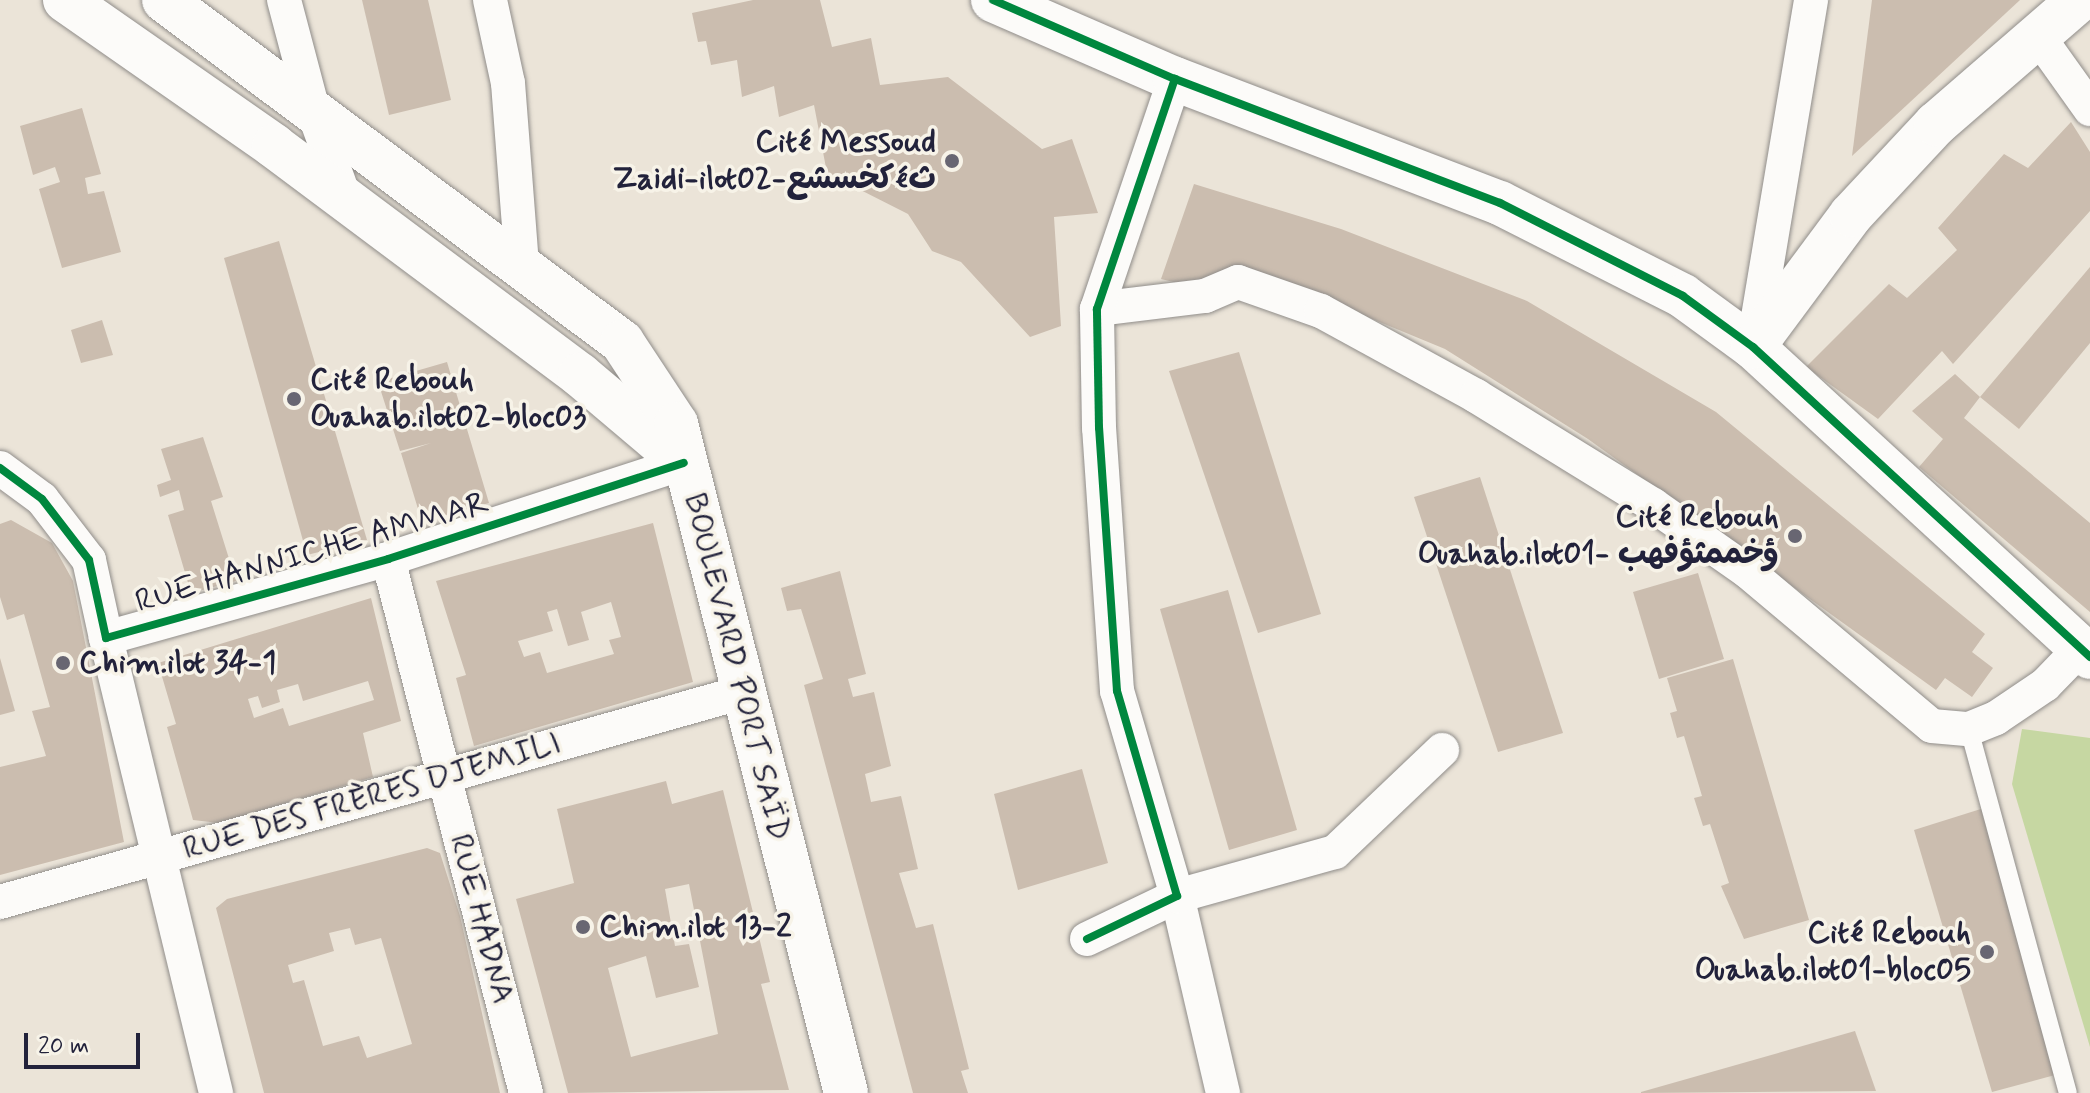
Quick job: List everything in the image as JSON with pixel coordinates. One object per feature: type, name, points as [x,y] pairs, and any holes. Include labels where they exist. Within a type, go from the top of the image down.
[{"type":"main road","points":[[65,0],[345,199],[580,375],[684,463]]},
{"type":"main road","name":"BOULEVARD PORT SAÏD","points":[[164,0],[622,342],[676,424],[846,1093]]},
{"type":"main road","points":[[993,0],[1175,79],[1500,203],[1683,296],[1753,347],[2085,653]]},
{"type":"main road","points":[[1753,347],[1851,215],[1936,124],[2079,0]]},
{"type":"street","points":[[284,0],[313,110],[345,199]]},
{"type":"street","points":[[490,0],[508,83],[522,267]]},
{"type":"street","points":[[1753,347],[1811,0]]},
{"type":"street","points":[[2038,36],[2090,109]]},
{"type":"street","points":[[1175,79],[1097,309],[1099,428],[1117,691],[1177,896],[1223,1093]]},
{"type":"street","points":[[1097,309],[1205,296],[1238,282],[1321,311],[1476,396],[1653,505],[1747,571],[1932,726],[1969,729],[2045,685],[2085,653]]},
{"type":"street","name":"RUE HANNICHE AMMAR","points":[[0,468],[42,499],[89,560],[106,638],[388,559],[684,463]]},
{"type":"street","name":"RUE HADNA","points":[[388,559],[526,1093]]},
{"type":"street","points":[[106,638],[155,859],[216,1093]]},
{"type":"street","name":"RUE DES FRÈRES DJEMILI","points":[[0,902],[743,692]]},
{"type":"street","points":[[1087,939],[1177,896],[1335,852],[1442,750]]},
{"type":"lane","points":[[1969,729],[2068,1093]]},
{"type":"green space","points":[[2022,729],[2090,738],[2090,1047],[2012,784]]},
{"type":"building","points":[[362,0],[428,0],[451,100],[389,115]]},
{"type":"building","name":"Cité Messoud Zaidi-ilot02-كخسشعéث","points":[[753,0],[820,0],[832,47],[871,38],[880,85],[948,77],[1042,149],[1072,139],[1098,213],[1054,217],[1061,326],[1030,337],[961,262],[932,251],[908,214],[827,173],[814,105],[779,117],[774,86],[742,97],[737,60],[711,65],[706,41],[698,42],[692,13]]},
{"type":"building","points":[[1872,0],[2020,0],[1852,156]]},
{"type":"building","points":[[82,108],[101,174],[85,178],[88,194],[104,191],[121,252],[62,268],[39,189],[60,182],[55,167],[33,175],[20,126]]},
{"type":"building","points":[[2071,122],[2090,152],[2090,211],[1953,364],[1942,351],[1878,419],[1806,367],[1889,284],[1907,298],[1957,250],[1938,228],[2004,154],[2028,168]]},
{"type":"building","name":"Cité Rebouh Ouahab.ilot01- ؤخممثؤفهب","points":[[1194,184],[1341,229],[1527,301],[1716,412],[1985,634],[1972,652],[1993,668],[1972,697],[1945,678],[1936,690],[1588,439],[1445,349],[1249,268],[1203,289],[1161,279]]},
{"type":"building","name":"Cité Rebouh Ouahab.ilot02-bloc03","points":[[279,241],[367,540],[307,555],[224,258]]},
{"type":"building","points":[[2090,267],[2090,343],[2019,429],[1980,397]]},
{"type":"building","points":[[102,320],[113,355],[81,363],[71,330]]},
{"type":"building","points":[[1239,352],[1321,614],[1258,633],[1169,371]]},
{"type":"building","points":[[447,362],[489,503],[422,522],[401,453],[431,443],[400,451],[378,382]]},
{"type":"building","points":[[1955,374],[1980,397],[1964,418],[2090,523],[2090,612],[1919,467],[1943,439],[1912,411]]},
{"type":"building","points":[[203,437],[223,497],[211,501],[236,581],[191,593],[168,515],[184,510],[179,490],[160,497],[157,485],[171,480],[161,449]]},
{"type":"building","points":[[1480,477],[1563,733],[1498,752],[1414,497]]},
{"type":"building","name":"Chim.ilot 34-1","points":[[11,520],[52,543],[73,581],[124,842],[0,875],[0,767],[46,756],[32,711],[50,707],[24,614],[7,620],[0,597],[0,524]]},
{"type":"building","points":[[653,523],[693,682],[474,746],[456,678],[466,675],[436,581]],"holes":[[[611,602],[621,637],[609,640],[614,654],[547,673],[540,652],[524,657],[518,641],[553,631],[547,612],[557,609],[568,646],[589,640],[581,612]]]},
{"type":"building","points":[[840,571],[866,674],[848,679],[853,697],[874,692],[891,766],[865,774],[871,802],[901,796],[918,869],[899,873],[916,928],[933,924],[969,1069],[961,1071],[968,1093],[913,1093],[804,685],[823,679],[801,609],[787,611],[781,588]]},
{"type":"building","points":[[1698,573],[1724,659],[1659,679],[1633,592]]},
{"type":"building","points":[[1228,590],[1297,830],[1229,850],[1160,609]]},
{"type":"building","points":[[371,598],[401,721],[363,733],[373,777],[219,823],[193,820],[167,727],[176,724],[158,663]],"holes":[[[368,681],[374,700],[289,726],[283,708],[254,718],[248,699],[258,696],[262,708],[280,702],[277,690],[298,684],[303,701]]]},
{"type":"building","name":"Chim.ilot 34-1","points":[[0,658],[15,711],[0,715]]},
{"type":"building","points":[[1733,659],[1809,920],[1744,939],[1721,886],[1729,883],[1710,824],[1703,826],[1694,798],[1702,796],[1684,736],[1677,738],[1670,713],[1677,711],[1667,678]]},
{"type":"building","points":[[1082,769],[1108,863],[1018,890],[994,794]]},
{"type":"building","points":[[666,781],[672,804],[723,790],[770,982],[761,984],[789,1090],[568,1093],[516,899],[574,883],[557,809]],"holes":[[[689,884],[718,1034],[631,1057],[608,968],[646,956],[656,998],[699,987],[689,944],[675,946],[665,889]]]},
{"type":"building","name":"Cité Rebouh Ouahab.ilot01-bloc05","points":[[1984,808],[2055,1075],[1992,1092],[1914,830]]},
{"type":"building","points":[[427,848],[440,853],[460,916],[500,1093],[264,1093],[216,908],[227,899]],"holes":[[[350,928],[355,945],[381,938],[412,1044],[367,1058],[359,1036],[323,1046],[304,980],[293,983],[288,965],[334,951],[329,933]]]},
{"type":"building","points":[[1855,1031],[1876,1091],[1641,1093],[1641,1092]]},
{"type":"cycle path","points":[[993,0],[1175,79],[1500,203],[1683,296],[1753,347],[2090,657]]},
{"type":"cycle path","points":[[1087,939],[1177,896],[1117,691],[1099,428],[1097,309],[1175,79]]},
{"type":"cycle path","points":[[0,468],[42,499],[89,560],[106,638],[388,559],[684,463]]},
{"type":"place","name":"Cité Messoud Zaidi-ilot02-كخسشعéث","points":[[952,161]]},
{"type":"place","name":"Cité Rebouh Ouahab.ilot02-bloc03","points":[[294,399]]},
{"type":"place","name":"Cité Rebouh Ouahab.ilot01- ؤخممثؤفهب","points":[[1795,536]]},
{"type":"place","name":"Chim.ilot 34-1","points":[[63,663]]},
{"type":"place","name":"Chim.ilot 13-2","points":[[583,927]]},
{"type":"place","name":"Cité Rebouh Ouahab.ilot01-bloc05","points":[[1987,952]]}]
